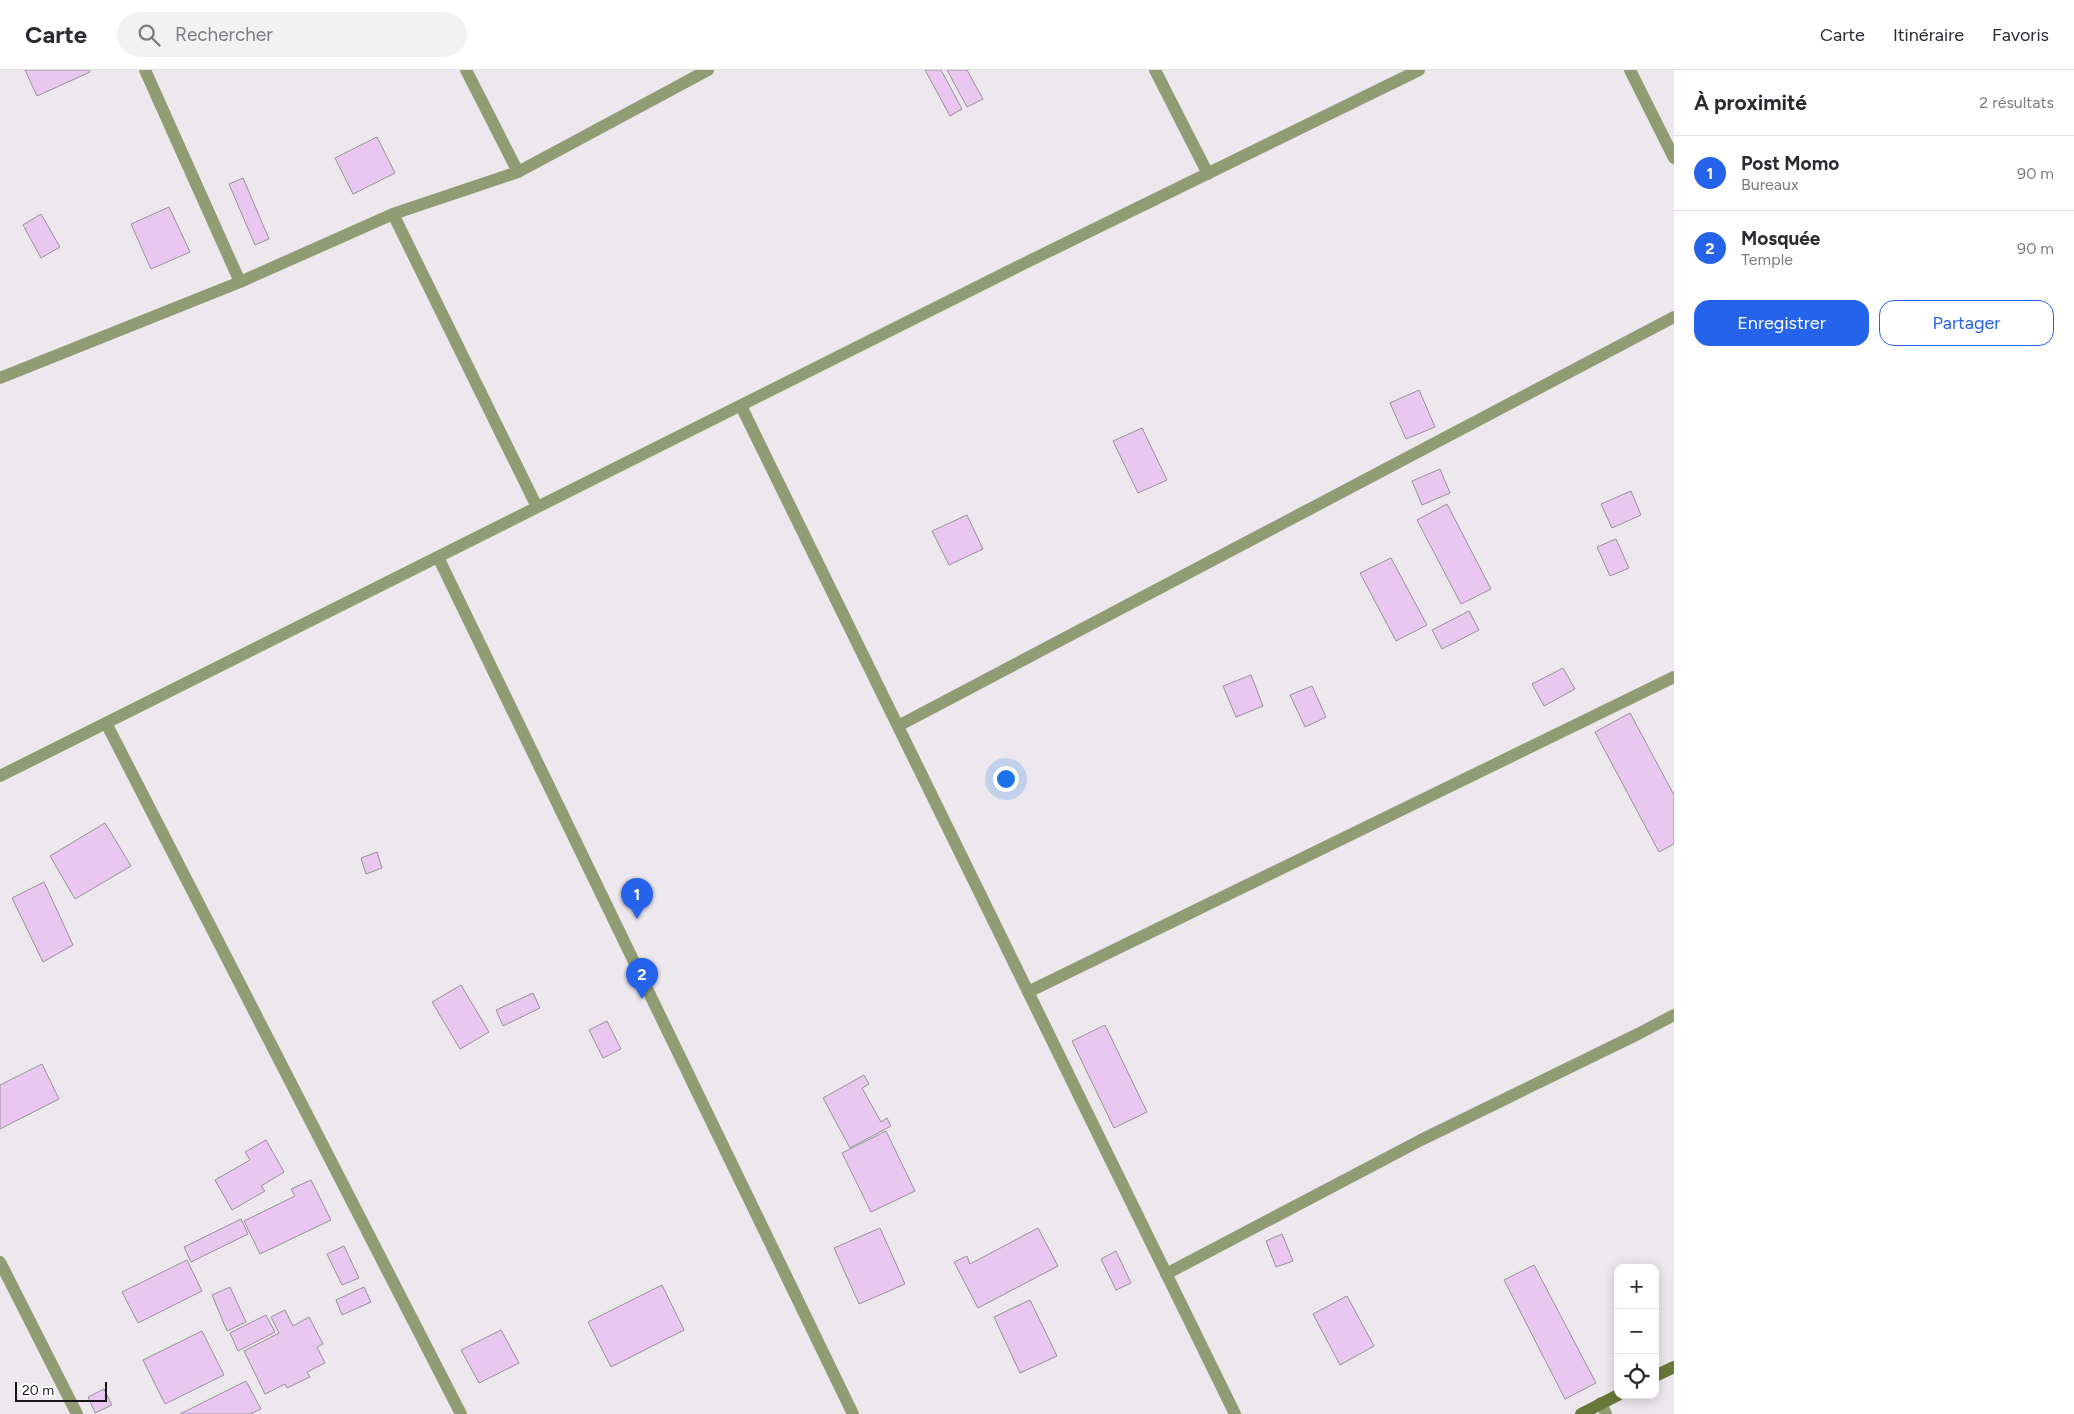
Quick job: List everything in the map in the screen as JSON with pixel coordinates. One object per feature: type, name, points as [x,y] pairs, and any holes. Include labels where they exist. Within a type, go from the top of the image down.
[{"type":"street","points":[[145,70],[240,282]]},
{"type":"street","points":[[466,70],[518,172]]},
{"type":"street","points":[[0,378],[240,282],[393,214],[518,172],[708,70]]},
{"type":"street","points":[[1155,70],[1208,174]]},
{"type":"street","points":[[0,776],[1418,70]]},
{"type":"street","points":[[1630,70],[1674,158]]},
{"type":"street","points":[[393,214],[537,507]]},
{"type":"street","points":[[898,726],[1674,317]]},
{"type":"street","points":[[741,406],[1234,1414]]},
{"type":"street","points":[[438,557],[853,1414]]},
{"type":"street","points":[[1028,992],[1674,677]]},
{"type":"street","points":[[106,723],[461,1414]]},
{"type":"street","points":[[1166,1274],[1421,1140],[1674,1015]]},
{"type":"street","points":[[0,1262],[77,1414]]},
{"type":"street","points":[[1659,1374],[1674,1367]]},
{"type":"street","points":[[1581,1414],[1604,1409],[1614,1399]]},
{"type":"building","points":[[25,70],[89,70],[90,72],[37,96]]},
{"type":"building","points":[[925,70],[941,70],[962,109],[950,116]]},
{"type":"building","points":[[947,70],[967,70],[983,99],[967,107]]},
{"type":"building","points":[[377,137],[395,173],[353,194],[335,158]]},
{"type":"building","points":[[243,178],[269,239],[255,245],[229,184]]},
{"type":"building","points":[[169,207],[190,252],[151,269],[131,224]]},
{"type":"building","points":[[41,214],[60,247],[41,258],[23,225]]},
{"type":"building","points":[[1419,390],[1435,427],[1406,439],[1390,403]]},
{"type":"building","points":[[1142,428],[1167,480],[1138,493],[1113,441]]},
{"type":"building","points":[[1440,469],[1450,493],[1422,505],[1412,481]]},
{"type":"building","points":[[1631,491],[1641,515],[1612,528],[1601,504]]},
{"type":"building","points":[[1447,504],[1491,589],[1461,604],[1417,520]]},
{"type":"building","points":[[967,515],[983,549],[949,565],[932,531]]},
{"type":"building","points":[[1616,539],[1629,568],[1610,576],[1597,547]]},
{"type":"building","points":[[1391,558],[1427,625],[1396,641],[1360,573]]},
{"type":"building","points":[[1469,611],[1479,630],[1442,649],[1432,630]]},
{"type":"building","points":[[1563,668],[1575,689],[1544,706],[1532,684]]},
{"type":"building","points":[[1251,675],[1263,706],[1236,717],[1223,686]]},
{"type":"building","points":[[1312,686],[1326,717],[1305,727],[1290,695]]},
{"type":"building","points":[[1630,713],[1674,795],[1674,844],[1659,852],[1595,732]]},
{"type":"building","points":[[105,823],[131,866],[75,899],[50,856]]},
{"type":"building","points":[[377,852],[382,868],[366,874],[361,858]]},
{"type":"building","points":[[44,882],[73,945],[43,962],[12,898]]},
{"type":"building","points":[[461,985],[489,1032],[460,1049],[432,1002]]},
{"type":"building","points":[[533,993],[540,1008],[503,1026],[496,1010]]},
{"type":"building","points":[[607,1021],[621,1049],[603,1058],[589,1030]]},
{"type":"building","points":[[1105,1025],[1147,1112],[1114,1128],[1072,1041]]},
{"type":"building","points":[[42,1064],[59,1099],[0,1129],[0,1085]]},
{"type":"building","points":[[864,1075],[869,1084],[862,1088],[881,1122],[887,1118],[891,1126],[850,1148],[823,1098]]},
{"type":"building","points":[[886,1131],[915,1191],[871,1212],[842,1153]]},
{"type":"building","points":[[266,1140],[284,1172],[261,1186],[265,1191],[232,1210],[215,1180],[250,1160],[245,1152]]},
{"type":"building","points":[[311,1180],[331,1220],[260,1254],[244,1221],[295,1196],[291,1189]]},
{"type":"building","points":[[241,1219],[248,1234],[191,1262],[184,1247]]},
{"type":"building","points":[[880,1228],[905,1284],[859,1304],[834,1248]]},
{"type":"building","points":[[1038,1228],[1058,1266],[978,1308],[954,1262],[967,1256],[970,1264]]},
{"type":"building","points":[[1282,1234],[1293,1261],[1276,1267],[1266,1241]]},
{"type":"building","points":[[344,1246],[359,1278],[342,1285],[327,1254]]},
{"type":"building","points":[[1116,1251],[1131,1283],[1116,1290],[1101,1259]]},
{"type":"building","points":[[187,1260],[202,1291],[138,1323],[122,1292]]},
{"type":"building","points":[[1534,1265],[1596,1383],[1565,1399],[1504,1280]]},
{"type":"building","points":[[662,1285],[684,1330],[611,1367],[588,1322]]},
{"type":"building","points":[[230,1287],[246,1322],[227,1331],[212,1295]]},
{"type":"building","points":[[364,1287],[371,1302],[342,1315],[336,1300]]},
{"type":"building","points":[[1347,1296],[1374,1346],[1340,1365],[1313,1314]]},
{"type":"building","points":[[1030,1300],[1057,1356],[1020,1373],[994,1317]]},
{"type":"building","points":[[285,1310],[293,1326],[309,1317],[323,1344],[317,1347],[325,1363],[307,1372],[310,1377],[287,1388],[285,1384],[265,1394],[244,1351],[279,1333],[271,1317]]},
{"type":"building","points":[[266,1315],[275,1332],[238,1351],[230,1333]]},
{"type":"building","points":[[501,1330],[519,1363],[479,1383],[461,1350]]},
{"type":"building","points":[[202,1331],[224,1375],[165,1404],[143,1360]]},
{"type":"building","points":[[246,1381],[261,1409],[250,1414],[180,1414]]},
{"type":"building","points":[[104,1389],[112,1405],[95,1413],[88,1397]]},
{"type":"place","name":"Post Momo","points":[[637,919]]},
{"type":"place","name":"Mosquée","points":[[642,999]]}]
